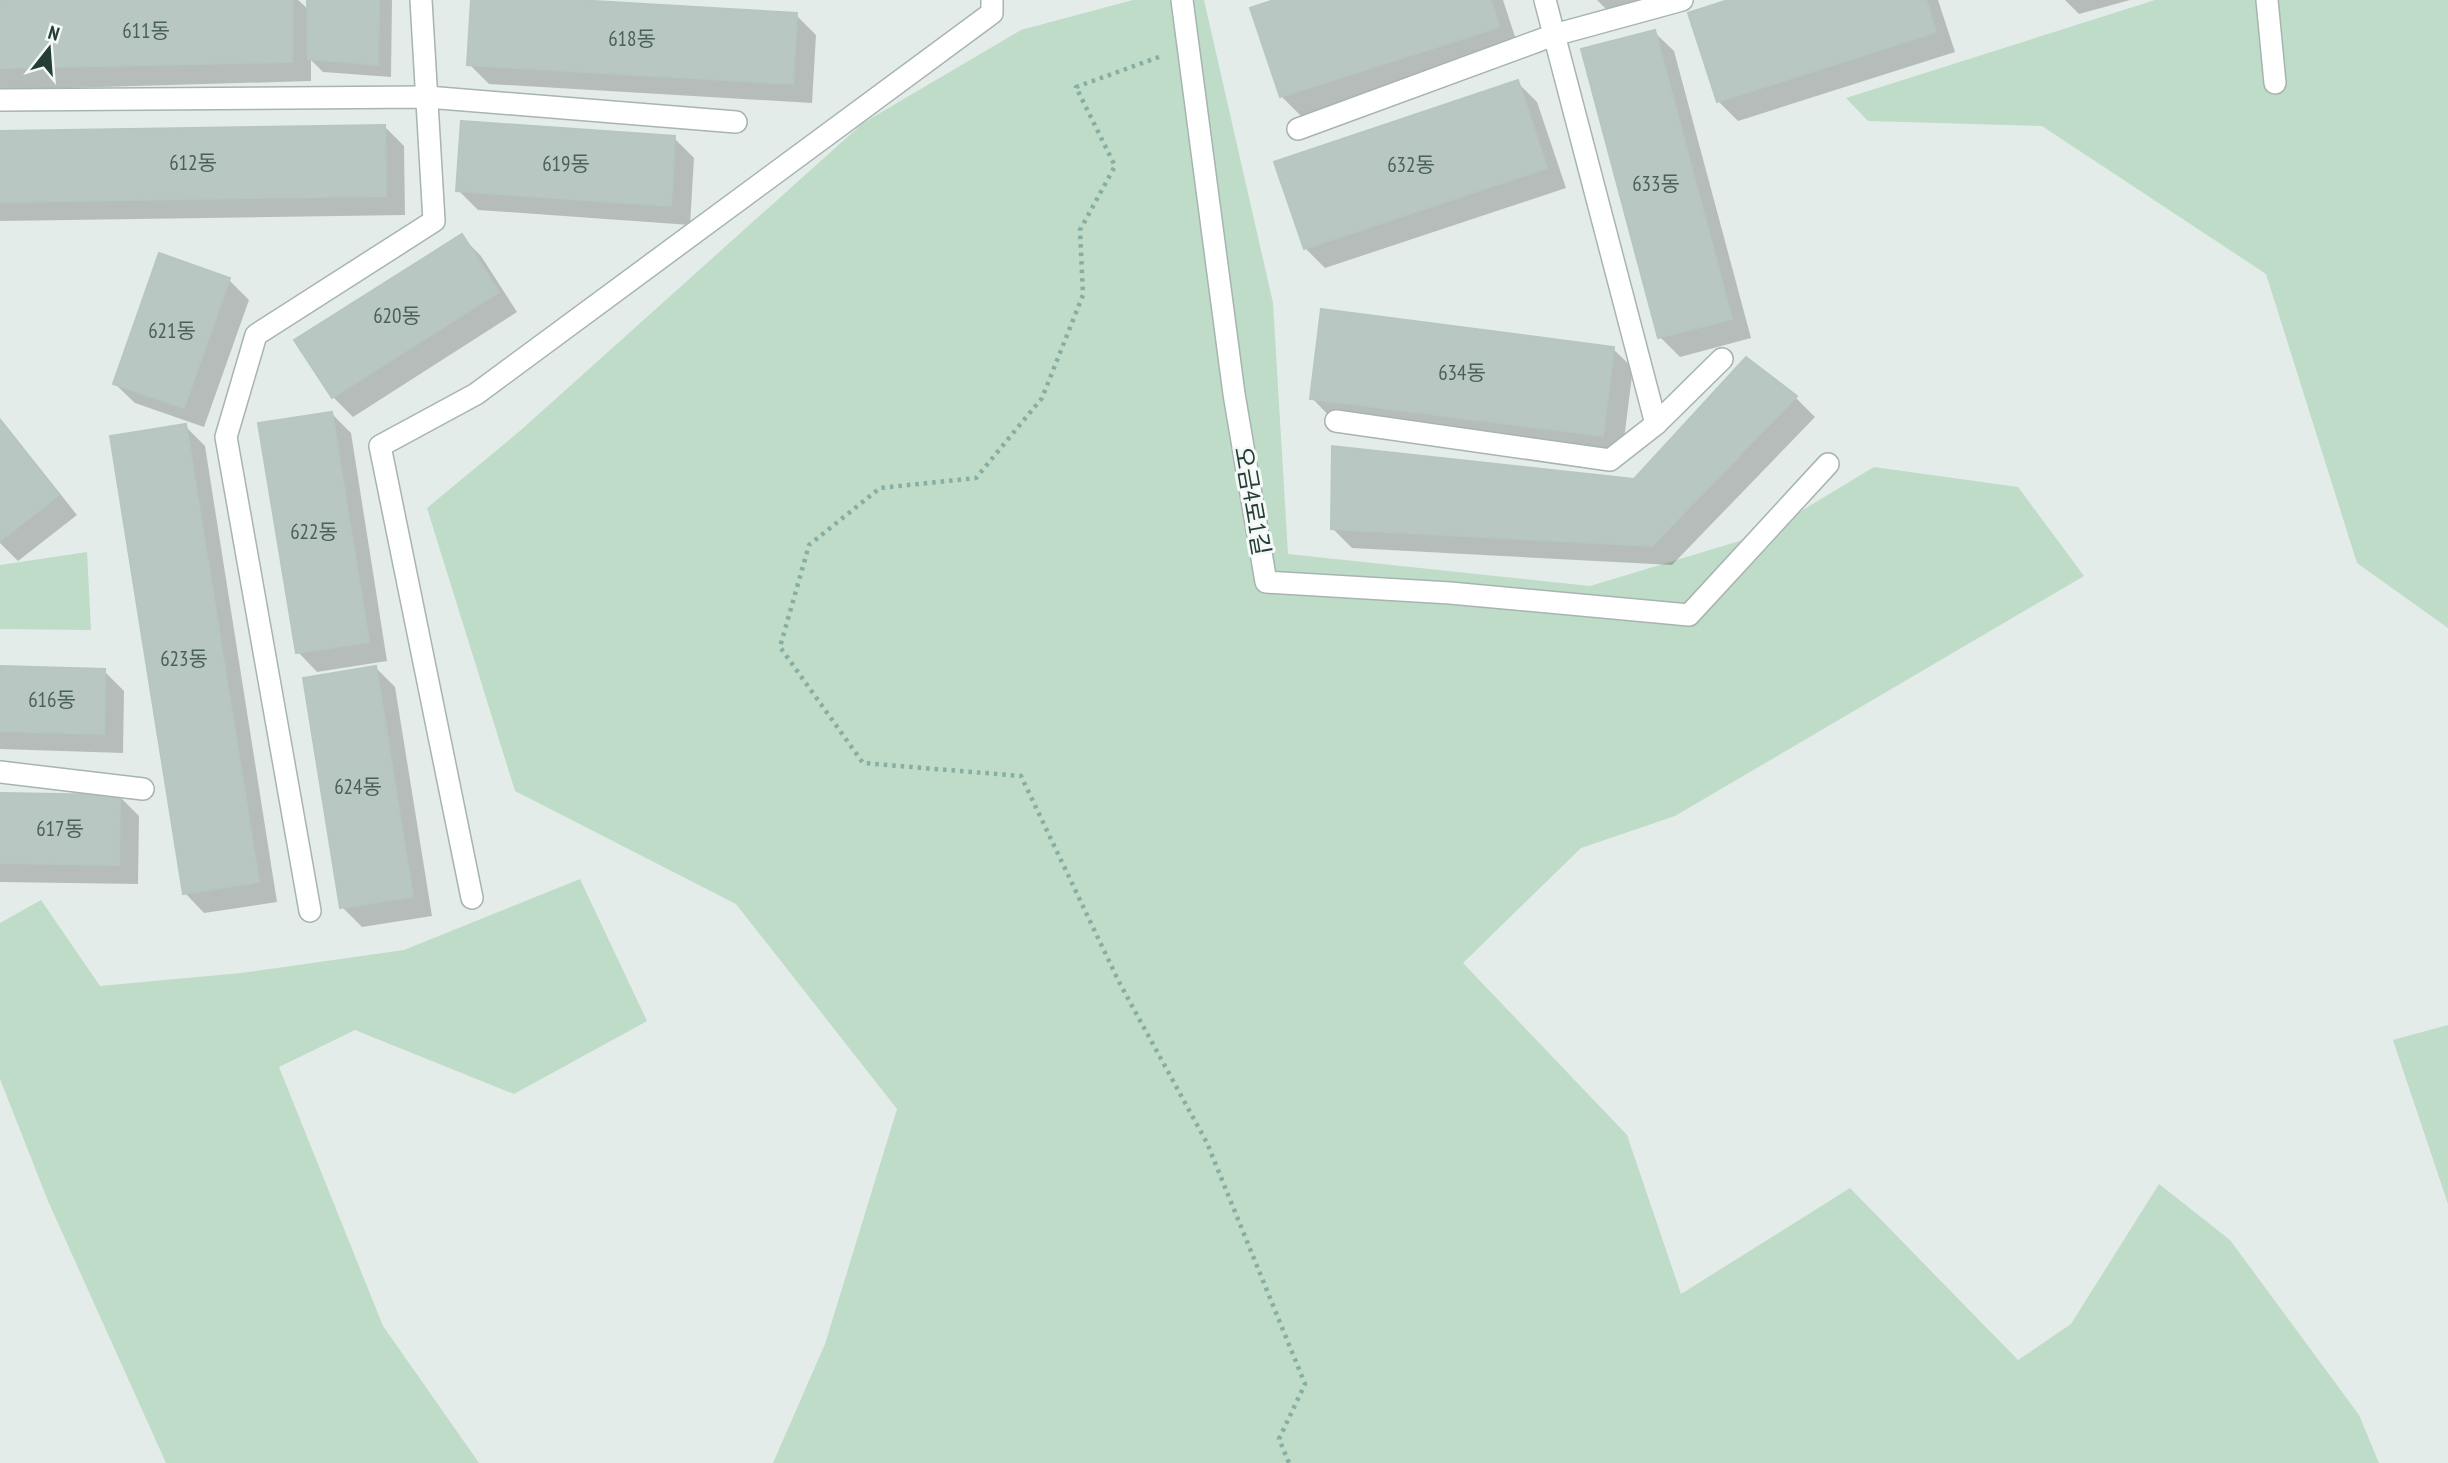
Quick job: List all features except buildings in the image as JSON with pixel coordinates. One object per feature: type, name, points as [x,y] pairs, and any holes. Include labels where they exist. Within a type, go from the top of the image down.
[{"type":"lane","points":[[310,911],[226,437],[256,334],[434,221],[421,0]]},
{"type":"lane","points":[[472,898],[380,446],[476,394],[992,13],[992,0]]},
{"type":"lane","name":"오금4로1길","points":[[1182,0],[1234,394],[1266,582],[1450,593],[1689,615],[1828,464]]},
{"type":"lane","points":[[1545,0],[1656,424]]},
{"type":"lane","points":[[1298,129],[1554,35],[1682,0]]},
{"type":"lane","points":[[2267,0],[2275,83]]},
{"type":"lane","points":[[0,100],[427,97],[736,122]]},
{"type":"lane","points":[[1336,421],[1611,460],[1656,424],[1722,359]]},
{"type":"lane","points":[[0,772],[143,789]]},
{"type":"path","points":[[1188,47],[1076,87],[1115,166],[1080,229],[1083,295],[1042,398],[976,478],[880,488],[809,545],[780,647],[863,763],[1021,776],[1119,982],[1207,1143],[1306,1384],[1279,1439],[1289,1463]]},
{"type":"green space","points":[[1133,0],[1204,0],[1273,303],[1288,554],[1590,586],[1763,534],[1874,467],[2018,487],[2084,576],[1675,816],[1581,848],[1463,963],[1627,1135],[1681,1294],[1850,1188],[2018,1360],[2071,1324],[2159,1184],[2230,1240],[2359,1415],[2379,1463],[773,1463],[825,1344],[897,1109],[736,904],[515,791],[427,508],[521,430],[863,123],[1021,30]]},
{"type":"green space","points":[[2155,0],[2448,0],[2448,628],[2357,563],[2266,274],[2042,126],[1868,121],[1846,98]]},
{"type":"green space","points":[[87,552],[91,630],[0,629],[0,565]]},
{"type":"green space","points":[[580,879],[647,1021],[514,1094],[355,1030],[279,1067],[383,1326],[479,1463],[166,1463],[48,1201],[0,1079],[0,923],[41,900],[100,986],[241,973],[404,950]]},
{"type":"green space","points":[[2448,1025],[2448,1204],[2393,1040]]}]
